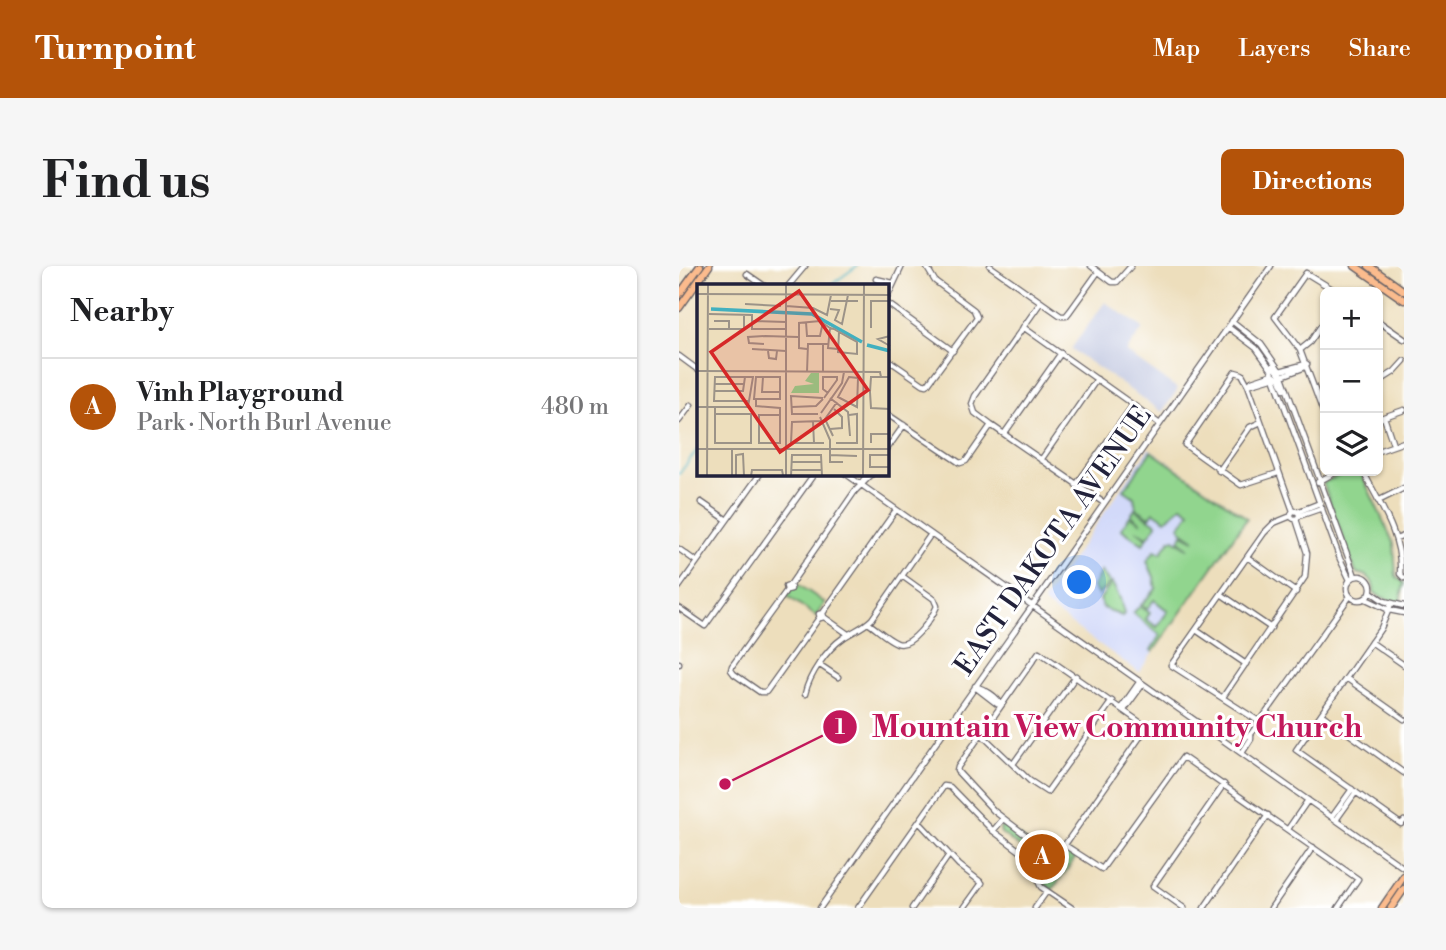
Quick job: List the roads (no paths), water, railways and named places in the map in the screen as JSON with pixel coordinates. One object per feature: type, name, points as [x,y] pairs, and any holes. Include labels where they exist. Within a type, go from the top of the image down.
[{"type":"main road","points":[[679,295],[700,266]]},
{"type":"main road","points":[[679,308],[709,266]]},
{"type":"main road","points":[[1355,266],[1404,300]]},
{"type":"main road","points":[[1369,266],[1404,291]]},
{"type":"main road","points":[[1382,908],[1404,876]]},
{"type":"main road","points":[[1391,908],[1404,889]]},
{"type":"street","points":[[790,284],[806,266]]},
{"type":"street","points":[[889,294],[902,266]]},
{"type":"street","points":[[889,360],[927,385],[977,317],[974,310],[935,281],[926,266]]},
{"type":"street","points":[[990,266],[1061,316],[1066,316],[1098,272]]},
{"type":"street","points":[[1091,266],[1112,282],[1120,281],[1131,266]]},
{"type":"street","name":"EAST DAKOTA AVENUE","points":[[820,908],[1271,266]]},
{"type":"street","points":[[1324,413],[1300,350],[1275,317],[1306,273],[1329,287]]},
{"type":"street","points":[[747,274],[762,284]]},
{"type":"street","points":[[876,279],[893,283]]},
{"type":"street","points":[[889,302],[953,351]]},
{"type":"street","points":[[1041,302],[972,404],[975,413],[1104,503]]},
{"type":"street","points":[[1232,321],[1261,344],[1281,373],[1316,481],[1321,505],[1340,559],[1353,578]]},
{"type":"street","points":[[1383,324],[1404,339]]},
{"type":"street","points":[[1023,327],[1160,424]]},
{"type":"street","points":[[1228,327],[1256,348],[1281,373]]},
{"type":"street","points":[[1300,350],[1310,342],[1320,327]]},
{"type":"street","points":[[1004,434],[1061,353]]},
{"type":"street","points":[[679,356],[697,369]]},
{"type":"street","points":[[1266,360],[1353,578]]},
{"type":"street","points":[[1383,379],[1404,361]]},
{"type":"street","points":[[1281,373],[1303,368],[1307,364]]},
{"type":"street","points":[[1223,697],[1296,592],[1305,576],[1308,561],[1295,515],[1248,385],[1238,371],[1233,374],[1185,445],[1241,485],[1278,472]]},
{"type":"street","points":[[1274,375],[1287,391]]},
{"type":"street","points":[[1248,385],[1252,381],[1274,375]]},
{"type":"street","points":[[1041,460],[1097,379]]},
{"type":"street","points":[[679,421],[691,405]]},
{"type":"street","points":[[1076,485],[1133,405]]},
{"type":"street","points":[[1393,444],[1384,417],[1404,410]]},
{"type":"street","points":[[889,415],[960,463],[966,461],[991,425]]},
{"type":"street","points":[[1219,471],[1247,432],[1261,422]]},
{"type":"street","points":[[889,446],[904,425]]},
{"type":"street","points":[[1383,449],[1404,442]]},
{"type":"street","points":[[679,608],[705,626],[813,476]]},
{"type":"street","points":[[849,476],[1404,867]]},
{"type":"street","points":[[866,476],[731,670],[764,693],[896,510]]},
{"type":"street","points":[[861,485],[870,476]]},
{"type":"street","points":[[1316,481],[1327,476]]},
{"type":"street","points":[[1366,476],[1396,539],[1403,578]]},
{"type":"street","points":[[679,587],[758,477]]},
{"type":"street","points":[[1378,500],[1404,488]]},
{"type":"street","points":[[701,502],[727,520]]},
{"type":"street","points":[[1260,722],[1171,665],[1269,528],[1321,505]]},
{"type":"street","points":[[805,694],[810,680],[835,644],[868,623],[931,534]]},
{"type":"street","points":[[1396,539],[1404,536]]},
{"type":"street","points":[[679,549],[697,562]]},
{"type":"street","points":[[1247,557],[1296,592]]},
{"type":"street","points":[[868,623],[898,643],[905,644],[917,636],[936,606],[934,599],[902,576]]},
{"type":"street","points":[[1353,578],[1367,578],[1371,592],[1365,598],[1359,600],[1350,596],[1347,587],[1353,578]]},
{"type":"street","points":[[1371,592],[1391,604],[1404,606]]},
{"type":"street","points":[[1221,594],[1271,628]]},
{"type":"street","points":[[1239,751],[1350,596]]},
{"type":"street","points":[[1365,598],[1389,610],[1404,613]]},
{"type":"street","points":[[1391,604],[1371,642],[1296,750],[1403,823]]},
{"type":"street","points":[[822,616],[848,634]]},
{"type":"street","points":[[1196,629],[1246,664]]},
{"type":"street","points":[[1371,642],[1404,665]]},
{"type":"street","points":[[1039,652],[1076,676],[1147,727],[1066,846],[1057,856],[1053,856],[1003,819],[957,771],[1039,652]]},
{"type":"street","points":[[820,664],[838,677]]},
{"type":"street","points":[[1013,764],[1076,676]]},
{"type":"street","points":[[1346,678],[1404,719]]},
{"type":"street","points":[[1123,709],[1141,682]]},
{"type":"street","points":[[975,686],[997,705],[1001,705]]},
{"type":"street","points":[[981,734],[1047,792],[1112,701]]},
{"type":"street","points":[[1321,714],[1404,773]]},
{"type":"street","points":[[1066,846],[1102,869],[1183,757],[1358,879],[1338,908]]},
{"type":"street","points":[[1184,908],[1153,886],[1224,784]]},
{"type":"street","points":[[858,908],[944,786],[950,787],[993,831],[1043,868],[1044,875],[1039,883],[1072,908]]},
{"type":"street","points":[[1334,818],[1354,791]]},
{"type":"street","points":[[1288,829],[1308,800]]},
{"type":"street","points":[[1203,908],[1268,815]]},
{"type":"street","points":[[993,831],[1003,819]]},
{"type":"street","points":[[919,822],[949,855],[982,883],[964,908]]},
{"type":"street","points":[[1271,908],[1313,847]]},
{"type":"street","points":[[912,908],[949,855]]},
{"type":"street","points":[[1035,908],[1047,891]]},
{"type":"waterway","points":[[832,284],[857,266]]},
{"type":"waterway","points":[[679,474],[697,450]]},
{"type":"place","name":"Mountain View Community Church","points":[[725,784]]},
{"type":"place","name":"Vinh Playground","points":[[1042,857]]}]
